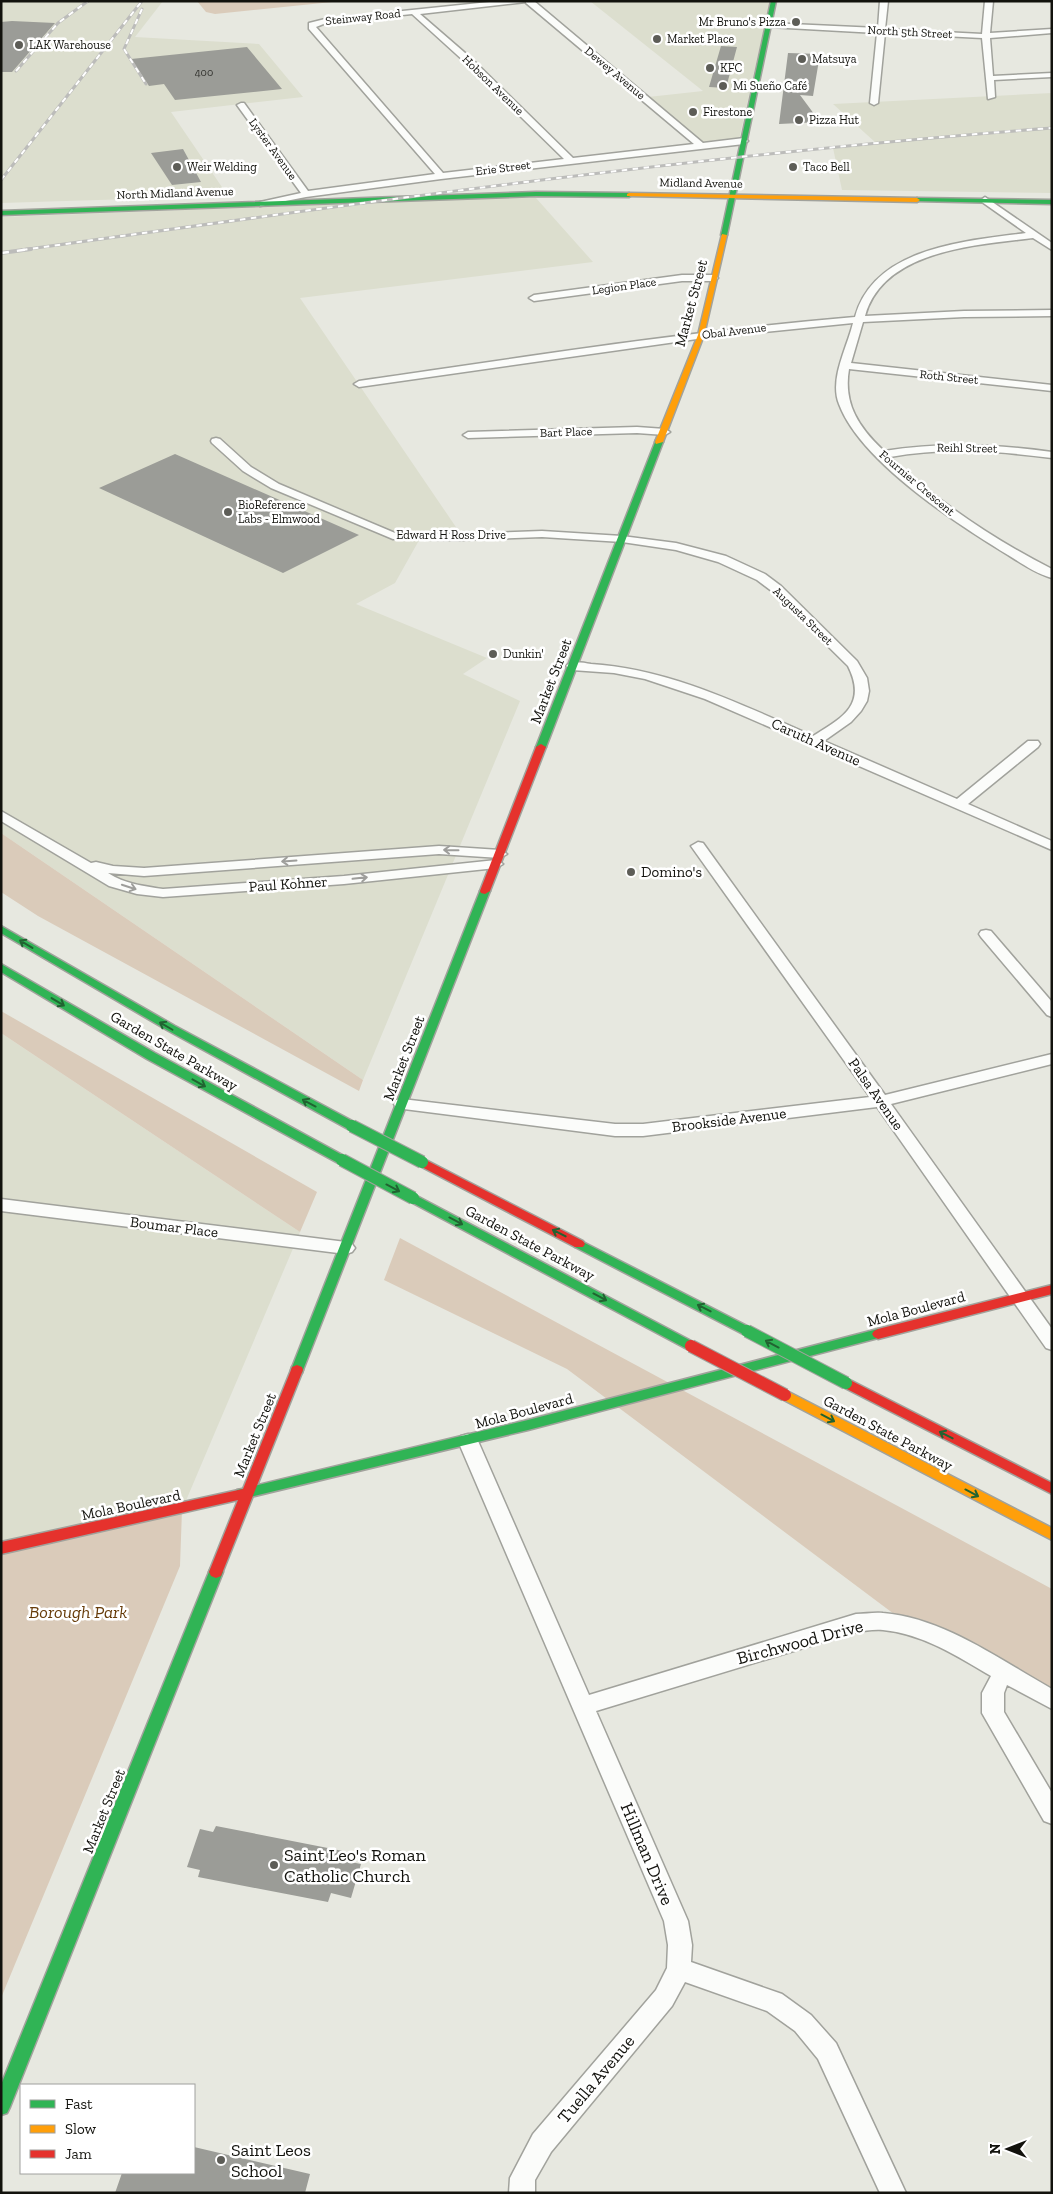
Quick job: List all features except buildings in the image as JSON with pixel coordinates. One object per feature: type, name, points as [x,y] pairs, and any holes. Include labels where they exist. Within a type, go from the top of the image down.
[{"type":"main road","name":"Market Street","points":[[1,2107],[346,1248],[665,432],[701,335],[774,1]]},
{"type":"main road","name":"Midland Avenue","points":[[351,201],[536,194],[1052,202]]},
{"type":"main road","name":"North Midland Avenue","points":[[1,213],[351,201]]},
{"type":"main road","name":"Garden State Parkway","points":[[1,929],[171,1028],[352,1126],[1052,1489]]},
{"type":"main road","name":"Garden State Parkway","points":[[1,967],[151,1056],[342,1160],[1052,1535]]},
{"type":"main road","name":"Mola Boulevard","points":[[1,1548],[247,1494],[468,1441],[1052,1289]]},
{"type":"street","name":"Steinway Road","points":[[441,176],[312,27],[315,23],[326,20],[524,1]]},
{"type":"street","name":"Dewey Avenue","points":[[529,1],[700,145]]},
{"type":"street","points":[[874,103],[884,1]]},
{"type":"street","points":[[991,97],[991,78],[986,36],[989,2],[995,1]]},
{"type":"street","name":"Hobson Avenue","points":[[414,12],[469,61],[570,160]]},
{"type":"street","name":"North 5th Street","points":[[769,25],[986,36],[1052,31]]},
{"type":"street","points":[[991,78],[1052,75]]},
{"type":"street","name":"Lyster Avenue","points":[[241,105],[306,194]]},
{"type":"street","name":"Erie Street","points":[[263,204],[306,194],[441,176],[744,141]]},
{"type":"street","points":[[985,200],[1052,247]]},
{"type":"street","name":"Fournier Crescent","points":[[1033,235],[962,245],[908,262],[893,271],[872,288],[867,296],[845,365],[841,390],[845,405],[860,430],[882,455],[931,498],[1035,566],[1052,574]]},
{"type":"street","name":"Legion Place","points":[[534,298],[682,278],[713,278]]},
{"type":"street","name":"Obal Avenue","points":[[359,384],[701,335],[860,318],[1052,313]]},
{"type":"street","name":"Roth Street","points":[[845,365],[1052,388]]},
{"type":"street","name":"Bart Place","points":[[468,435],[637,430],[665,432]]},
{"type":"street","name":"Edward H Ross Drive","points":[[216,441],[247,469],[275,486],[393,536],[459,537],[542,534],[622,539]]},
{"type":"street","name":"Reihl Street","points":[[882,455],[920,448],[950,446],[997,448],[1052,455]]},
{"type":"street","name":"Augusta Street","points":[[622,539],[701,552],[752,572],[777,589],[853,664],[860,674],[864,685],[863,696],[858,709],[848,719],[814,742]]},
{"type":"street","name":"Caruth Avenue","points":[[572,666],[614,669],[680,685],[710,696],[1052,846]]},
{"type":"street","points":[[958,805],[1033,744]]},
{"type":"street","name":"Paul Kohner","points":[[1,815],[86,864],[114,883],[137,890],[163,893],[344,880],[498,859]]},
{"type":"street","name":"Palsa Avenue","points":[[698,846],[1052,1343]]},
{"type":"street","name":"Paul Kohner","points":[[86,864],[113,870],[144,872],[440,850],[498,859]]},
{"type":"street","points":[[986,934],[1052,1012]]},
{"type":"street","name":"Brookside Avenue","points":[[402,1104],[615,1130],[643,1130],[881,1101],[1052,1059]]},
{"type":"street","name":"Boumar Place","points":[[1,1206],[346,1248]]},
{"type":"street","name":"Hillman Drive","points":[[468,1441],[676,1921],[680,1945],[679,1969]]},
{"type":"street","name":"Birchwood Drive","points":[[582,1706],[856,1623],[886,1621],[912,1627],[945,1640],[1052,1700]]},
{"type":"street","points":[[1004,1672],[993,1693],[993,1712],[1052,1814]]},
{"type":"street","points":[[679,1969],[774,2002],[803,2023],[827,2051],[893,2193]]},
{"type":"street","name":"Tuella Avenue","points":[[522,2193],[524,2178],[542,2143],[664,1998],[679,1969]]},
{"type":"shaded area","points":[[1,1],[163,1],[135,37],[259,44],[303,97],[171,112],[228,196],[1,203]]},
{"type":"shaded area","points":[[590,1],[770,1],[739,140],[702,144],[648,97],[703,91]]},
{"type":"shaded area","points":[[1052,93],[1052,193],[842,190],[833,148],[876,143],[833,104]]},
{"type":"shaded area","points":[[536,198],[593,262],[300,298],[460,533],[422,535],[395,583],[356,604],[487,658],[463,674],[520,701],[363,1080],[1,833],[1,217]]},
{"type":"shaded area","points":[[1,1033],[300,1232],[182,1510],[1,1549]]},
{"type":"green space","points":[[197,1],[342,1],[215,14],[206,12]]},
{"type":"green space","points":[[1,833],[363,1080],[359,1091],[38,916],[1,892]]},
{"type":"green space","points":[[1,1011],[317,1192],[300,1232],[1,1033]]},
{"type":"green space","points":[[400,1238],[1052,1589],[1052,1703],[894,1614],[567,1369],[384,1280]]},
{"type":"green space","name":"Borough Park","points":[[182,1510],[180,1566],[1,1998],[1,1549]]},
{"type":"railway","points":[[16,71],[58,23],[88,1]]},
{"type":"railway","points":[[1,180],[142,1]]},
{"type":"railway","points":[[142,9],[124,49],[146,84]]},
{"type":"railway","points":[[22,250],[279,214],[665,165],[794,151],[1052,128]]},
{"type":"railway","points":[[1,253],[31,249]]},
{"type":"traffic: fast","points":[[724,235],[774,1]]},
{"type":"traffic: fast","points":[[1,213],[536,194],[629,195]]},
{"type":"traffic: fast","points":[[917,200],[1052,202]]},
{"type":"traffic: fast","points":[[541,747],[659,442]]},
{"type":"traffic: fast","points":[[297,1370],[485,891]]},
{"type":"traffic: fast","points":[[1,929],[171,1028],[352,1126]]},
{"type":"traffic: fast","points":[[1,967],[151,1056],[342,1160]]},
{"type":"traffic: fast","points":[[352,1126],[422,1162]]},
{"type":"traffic: fast","points":[[342,1160],[413,1198]]},
{"type":"traffic: fast","points":[[413,1198],[691,1346]]},
{"type":"traffic: fast","points":[[579,1244],[747,1331]]},
{"type":"traffic: fast","points":[[747,1331],[846,1383]]},
{"type":"traffic: fast","points":[[242,1494],[528,1425],[878,1334]]},
{"type":"traffic: fast","points":[[1,2107],[216,1572]]},
{"type":"traffic: slow","points":[[629,195],[917,200]]},
{"type":"traffic: slow","points":[[659,442],[701,335],[724,235]]},
{"type":"traffic: slow","points":[[785,1395],[1052,1535]]},
{"type":"traffic: jam","points":[[485,891],[541,747]]},
{"type":"traffic: jam","points":[[422,1162],[579,1244]]},
{"type":"traffic: jam","points":[[878,1334],[1052,1289]]},
{"type":"traffic: jam","points":[[691,1346],[785,1395]]},
{"type":"traffic: jam","points":[[216,1572],[297,1370]]},
{"type":"traffic: jam","points":[[846,1383],[1052,1489]]},
{"type":"traffic: jam","points":[[1,1548],[242,1494]]},
{"type":"place","name":"Mr Bruno's Pizza","points":[[796,22]]},
{"type":"place","name":"Market Place","points":[[657,39]]},
{"type":"place","name":"LAK Warehouse","points":[[19,45]]},
{"type":"place","name":"Matsuya","points":[[802,59]]},
{"type":"place","name":"KFC","points":[[710,68]]},
{"type":"place","name":"Mi Sueño Café","points":[[723,86]]},
{"type":"place","name":"Firestone","points":[[693,112]]},
{"type":"place","name":"Pizza Hut","points":[[799,120]]},
{"type":"place","name":"Weir Welding","points":[[177,167]]},
{"type":"place","name":"Taco Bell","points":[[793,167]]},
{"type":"place","name":"BioReference Labs - Elmwood","points":[[228,512]]},
{"type":"place","name":"Dunkin'","points":[[493,654]]},
{"type":"place","name":"Domino's","points":[[631,872]]},
{"type":"place","name":"Saint Leo's Roman Catholic Church","points":[[274,1865]]},
{"type":"place","name":"Saint Leos School","points":[[221,2160]]}]
